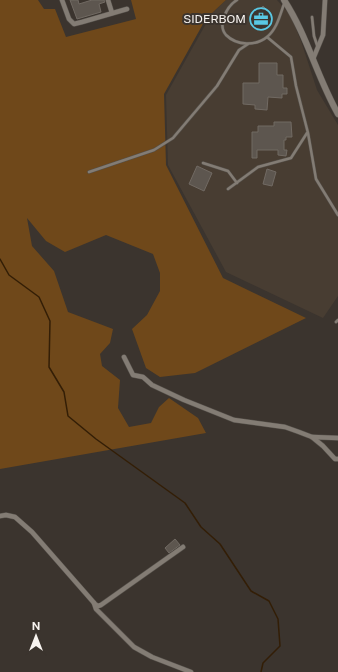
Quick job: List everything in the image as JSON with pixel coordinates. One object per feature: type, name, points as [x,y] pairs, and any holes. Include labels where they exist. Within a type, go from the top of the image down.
[{"type":"main road","points":[[285,1],[305,38],[322,82],[338,114]]},
{"type":"street","points":[[62,0],[69,19],[72,23],[77,24],[127,8]]},
{"type":"street","points":[[108,0],[112,13]]},
{"type":"street","points":[[313,59],[323,35],[325,0]]},
{"type":"street","points":[[124,357],[133,375],[143,377],[152,385],[184,400],[234,420],[285,426],[312,437],[337,459]]},
{"type":"street","points":[[312,437],[338,438]]},
{"type":"street","points":[[0,516],[6,515],[15,517],[28,528],[59,561],[97,606],[101,605],[183,547]]},
{"type":"street","points":[[94,602],[96,609],[134,647],[191,672]]},
{"type":"lane","points":[[237,0],[226,11],[223,20],[223,28],[226,35],[239,43],[248,44]]},
{"type":"lane","points":[[89,172],[154,150],[173,138],[217,86],[238,50],[248,44],[267,37],[275,27],[285,1]]},
{"type":"lane","points":[[312,17],[314,36],[318,48]]},
{"type":"lane","points":[[267,37],[292,57],[296,86],[308,133],[316,180],[338,215]]},
{"type":"lane","points":[[228,189],[258,168],[291,158],[308,133]]},
{"type":"lane","points":[[203,163],[228,171],[237,183]]},
{"type":"shaded area","points":[[0,0],[38,0],[44,9],[55,9],[66,37],[136,19],[131,0],[226,0],[212,13],[182,15],[208,15],[164,94],[166,165],[223,278],[306,318],[195,373],[160,377],[146,368],[132,329],[147,315],[160,291],[160,273],[153,254],[106,235],[65,252],[46,241],[27,218],[32,246],[54,271],[68,312],[113,329],[110,343],[100,354],[102,366],[120,380],[118,408],[129,427],[151,423],[159,407],[169,398],[198,418],[206,433],[0,469]]},
{"type":"shaded area","name":"SIDERBOM","points":[[226,0],[277,0],[291,16],[317,90],[338,125],[338,296],[323,318],[226,272],[168,165],[166,95],[212,13]]},
{"type":"building","points":[[70,0],[78,0],[79,4],[92,0],[104,0],[105,2],[99,4],[101,12],[77,19]]},
{"type":"building","points":[[263,6],[270,13],[265,18],[269,21],[264,26],[254,17]]},
{"type":"building","points":[[259,63],[277,63],[277,75],[283,75],[283,88],[287,88],[287,94],[282,94],[282,98],[268,97],[267,110],[255,109],[255,105],[243,104],[243,83],[259,83]]},
{"type":"building","points":[[274,122],[291,122],[292,137],[286,137],[286,140],[284,140],[284,150],[287,150],[286,156],[278,155],[278,150],[257,150],[257,158],[252,158],[252,132],[258,132],[258,126],[274,126]]},
{"type":"building","points":[[197,166],[212,173],[204,191],[189,184]]},
{"type":"building","points":[[267,169],[276,172],[272,186],[263,184]]},
{"type":"building","points":[[175,539],[180,545],[169,553],[165,548]]},
{"type":"waterway","points":[[0,259],[9,275],[39,297],[50,321],[49,367],[64,392],[68,416],[96,439],[185,503],[201,527],[220,544],[251,591],[269,601],[278,619],[280,646],[263,663],[261,672]]},
{"type":"place","name":"SIDERBOM","points":[[261,19]]}]
